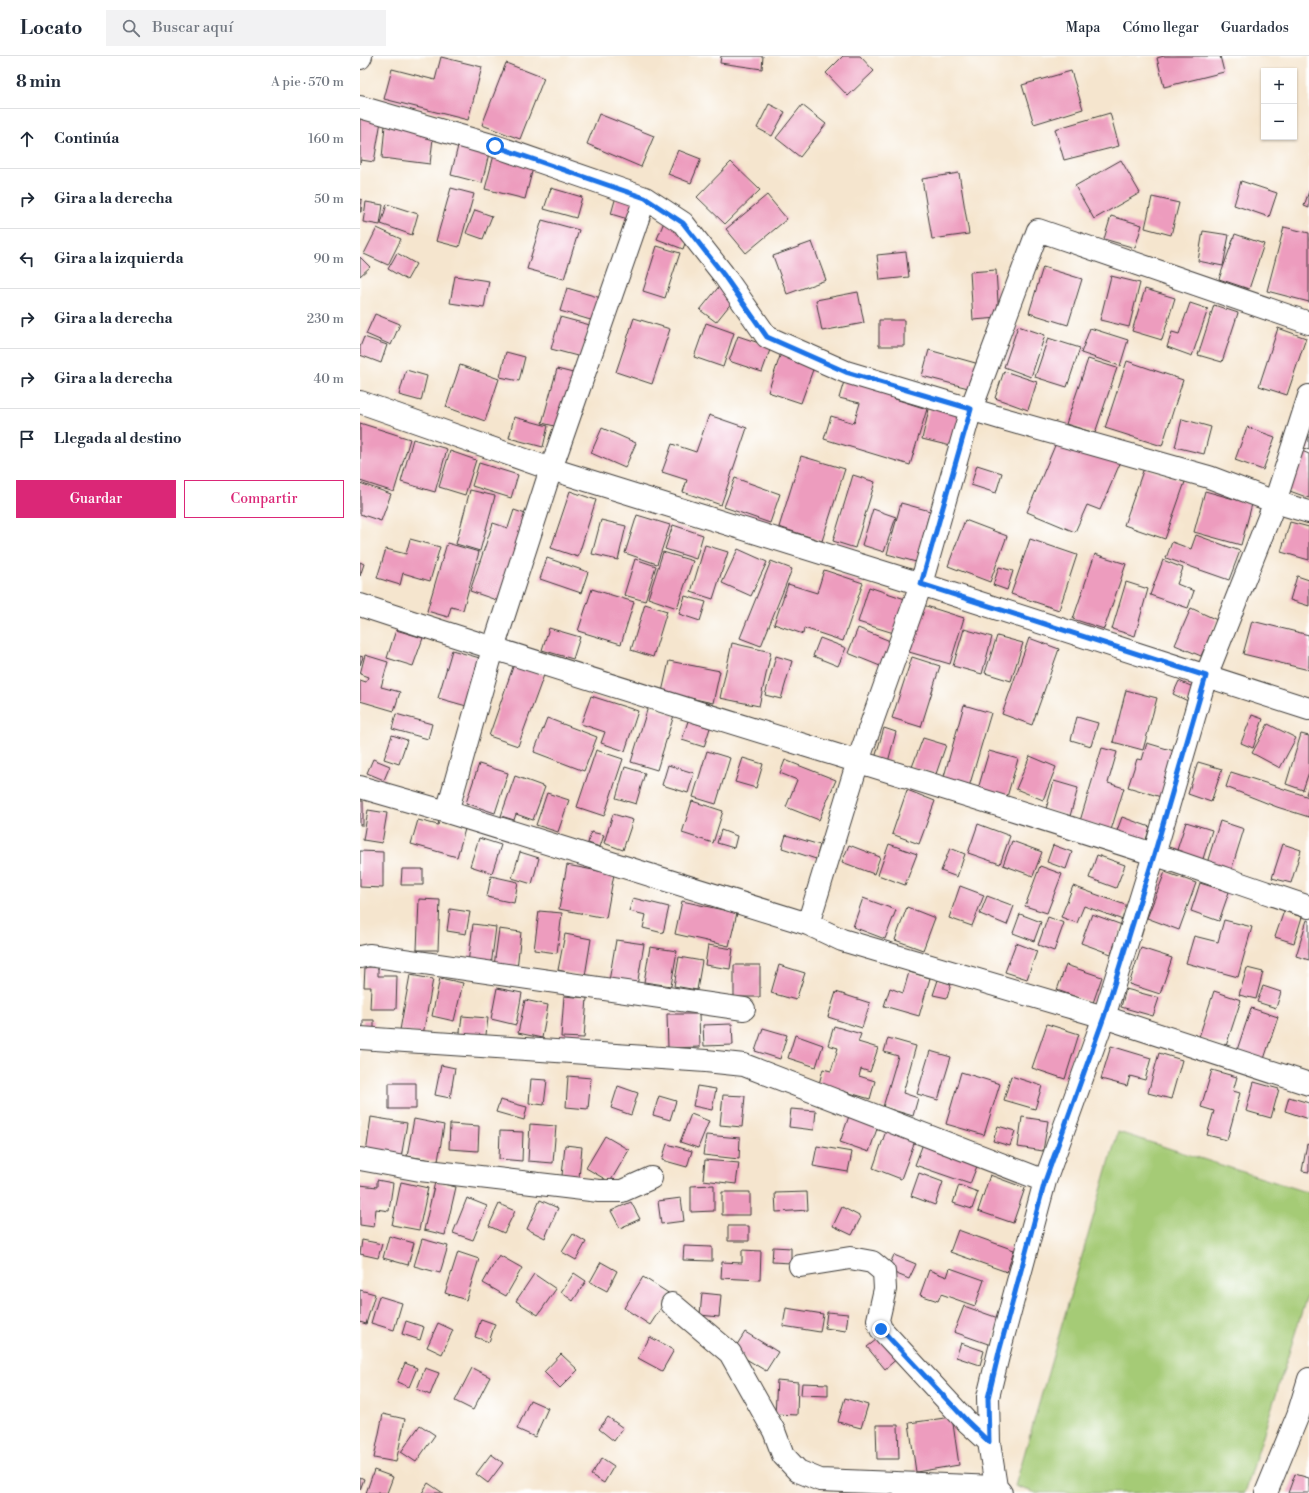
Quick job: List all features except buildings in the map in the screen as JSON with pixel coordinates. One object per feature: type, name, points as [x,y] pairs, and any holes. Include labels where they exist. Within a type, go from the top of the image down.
[{"type":"street","points":[[360,107],[495,146],[645,198],[683,223],[723,274],[767,337],[846,372],[1209,477],[1275,502],[1309,512]]},
{"type":"street","points":[[447,812],[493,649],[551,469],[645,198]]},
{"type":"street","points":[[808,924],[858,761],[921,584],[971,409],[1038,230],[1309,323]]},
{"type":"street","points":[[672,1304],[730,1353],[774,1430],[783,1455],[798,1471],[820,1480],[999,1490],[989,1442],[988,1398],[1045,1181],[1104,1017],[1154,855],[1206,676],[1275,502],[1309,396]]},
{"type":"street","points":[[360,402],[551,469],[921,584],[1309,709]]},
{"type":"street","points":[[360,606],[493,649],[858,761],[1154,855],[1309,907]]},
{"type":"street","points":[[360,787],[447,812],[808,924],[842,940],[1104,1017],[1309,1084]]},
{"type":"street","points":[[360,957],[369,955],[744,1009]]},
{"type":"street","points":[[360,1038],[706,1061],[744,1065],[1045,1181]]},
{"type":"street","points":[[360,1159],[420,1170],[599,1191],[622,1191],[651,1178]]},
{"type":"street","points":[[800,1266],[850,1258],[872,1262],[884,1272],[885,1289],[878,1320],[881,1329],[966,1420],[989,1442]]},
{"type":"street","points":[[1266,1493],[1304,1416],[1309,1379]]},
{"type":"green space","points":[[1118,1132],[1309,1193],[1309,1289],[1245,1493],[1036,1493],[1015,1486]]},
{"type":"route","points":[[495,146],[645,198],[683,223],[723,274],[767,337],[846,372],[971,409],[921,584],[1206,676],[1154,855],[1104,1017],[1045,1181],[988,1398],[989,1442],[966,1420],[881,1329]]}]
